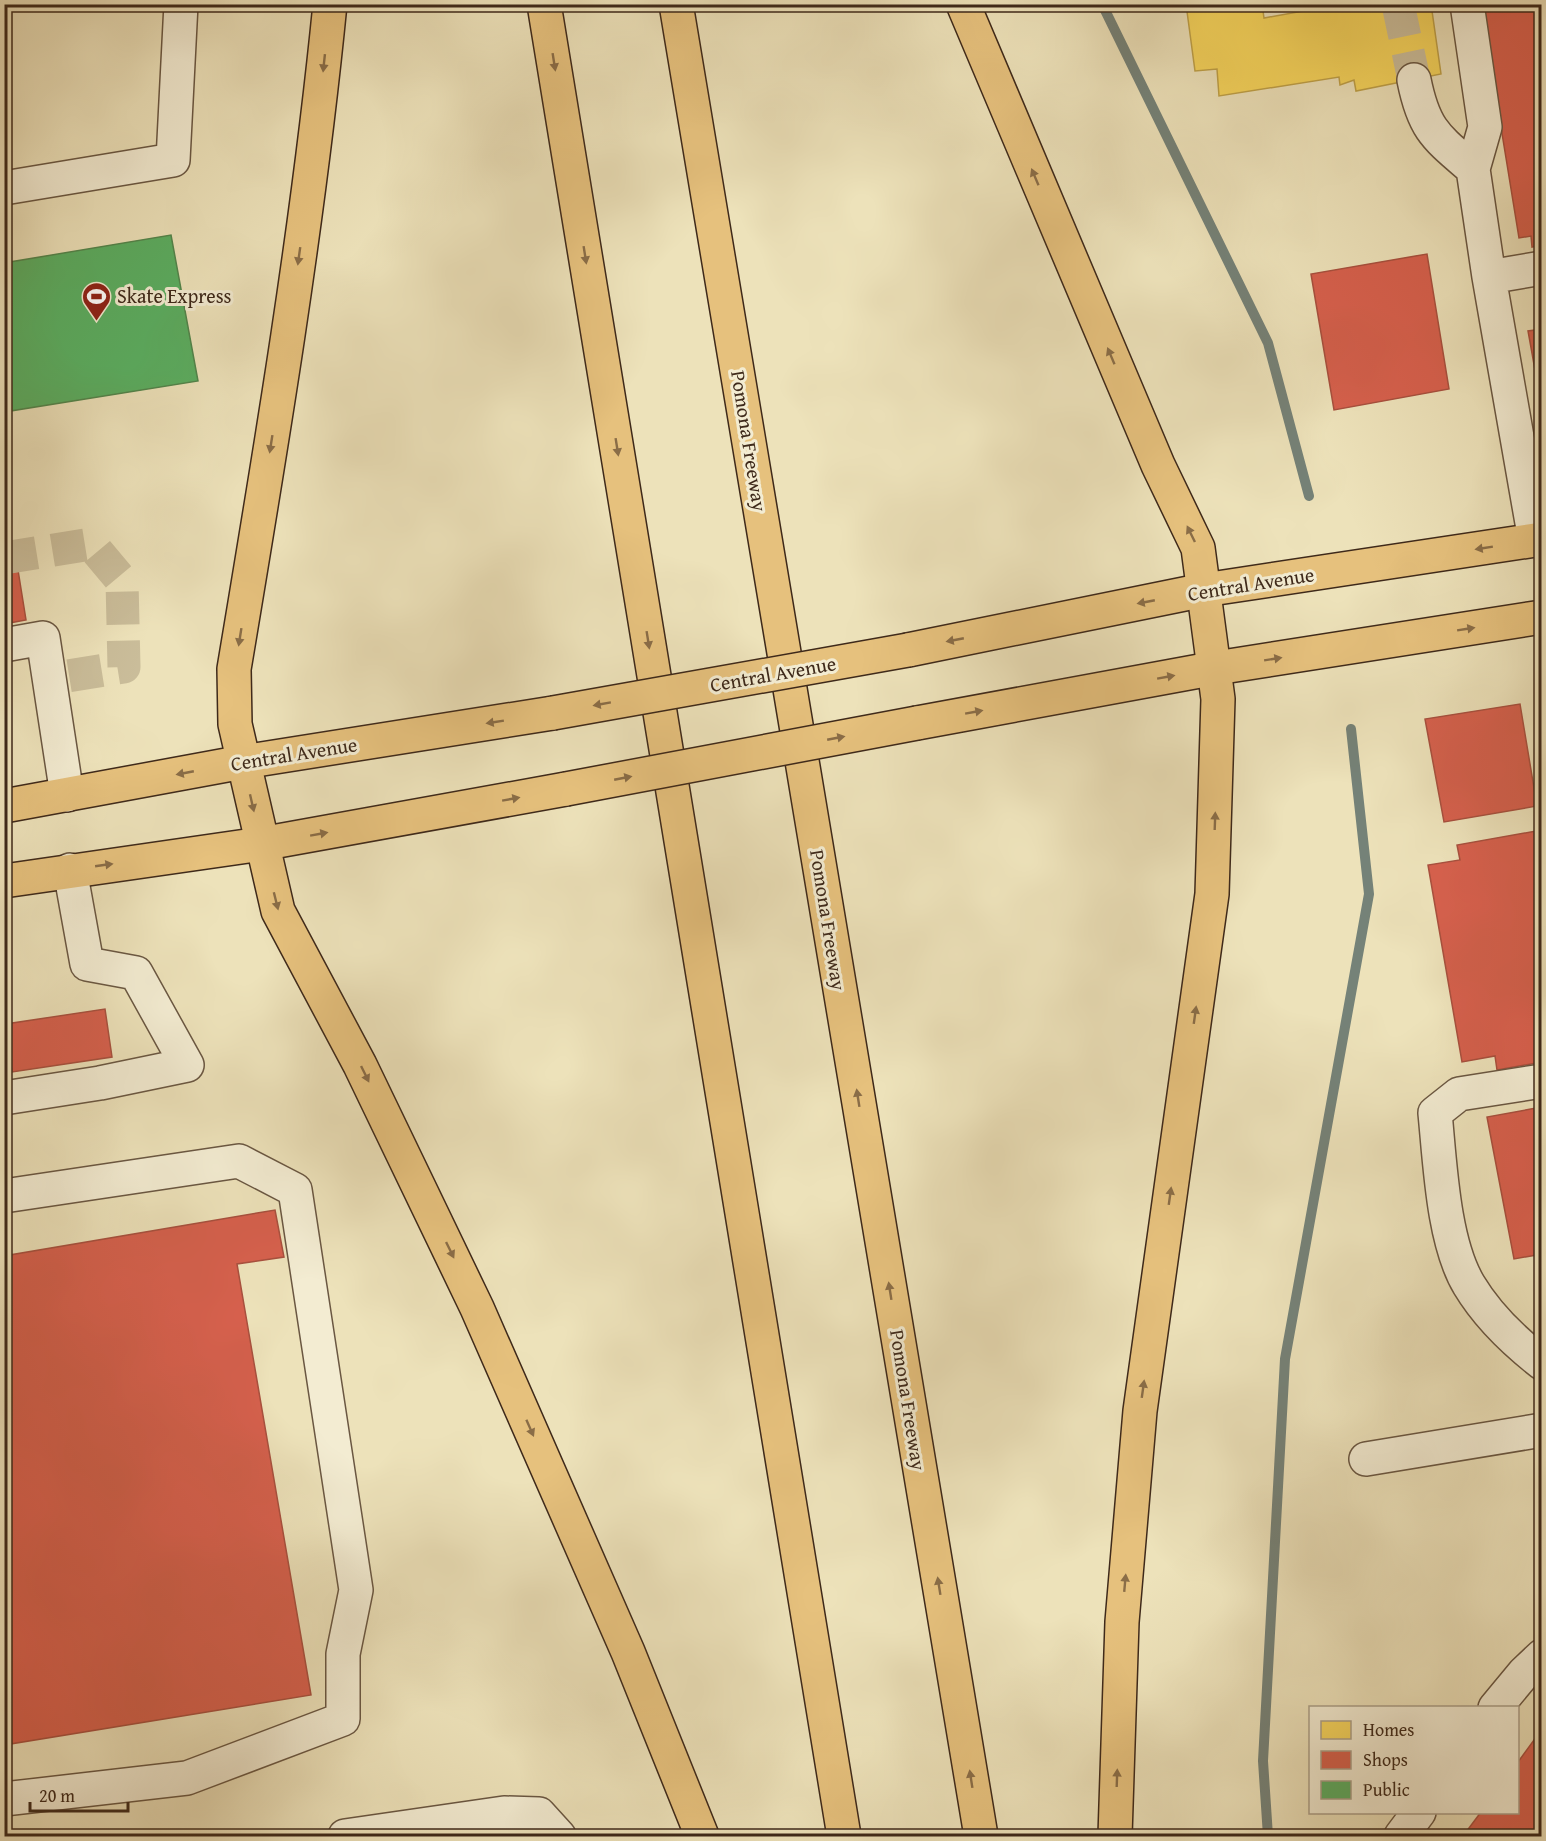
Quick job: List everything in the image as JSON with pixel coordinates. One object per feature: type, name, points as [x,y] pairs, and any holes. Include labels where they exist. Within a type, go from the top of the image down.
[{"type":"main road","points":[[330,4],[297,278],[234,669],[236,724],[243,762],[278,911],[360,1065],[477,1308],[623,1641],[702,1836]]},
{"type":"main road","points":[[544,4],[844,1836]]},
{"type":"main road","name":"Pomona Freeway","points":[[676,4],[981,1836]]},
{"type":"main road","points":[[963,4],[1158,465],[1198,548],[1216,669],[1218,699],[1212,894],[1140,1411],[1122,1622],[1115,1836]]},
{"type":"main road","name":"Central Avenue","points":[[4,806],[243,762],[553,713],[908,650],[1204,590],[1538,539]]},
{"type":"main road","points":[[4,881],[261,844],[1216,669],[1542,616]]},
{"type":"lane","points":[[4,188],[173,160],[182,4]]},
{"type":"lane","points":[[1467,4],[1485,127],[1473,170],[1489,277],[1538,539]]},
{"type":"lane","points":[[1414,80],[1420,111],[1437,138],[1473,170]]},
{"type":"lane","points":[[1489,277],[1542,268]]},
{"type":"lane","points":[[4,645],[43,638],[67,795]]},
{"type":"lane","points":[[4,1098],[100,1083],[187,1065],[136,974],[87,964],[70,870]]},
{"type":"lane","points":[[1542,1081],[1459,1094],[1435,1113],[1441,1174],[1454,1249],[1469,1285],[1515,1342],[1542,1363]]},
{"type":"lane","points":[[4,1196],[239,1161],[295,1190],[356,1590],[343,1654],[343,1719],[187,1778],[4,1799]]},
{"type":"lane","points":[[1366,1459],[1542,1430]]},
{"type":"lane","points":[[1496,1706],[1524,1672],[1542,1656]]},
{"type":"lane","points":[[345,1836],[504,1813],[539,1814],[559,1836]]},
{"type":"lane","points":[[1401,1836],[1418,1814]]},
{"type":"building: Homes","points":[[1186,4],[1262,4],[1264,18],[1342,4],[1431,4],[1441,74],[1356,91],[1354,80],[1340,85],[1339,77],[1219,96],[1217,69],[1195,71]]},
{"type":"building: Shops","points":[[1481,4],[1542,4],[1542,245],[1532,247],[1531,236],[1519,238]]},
{"type":"building: Shops","points":[[1427,254],[1449,389],[1334,410],[1311,274]]},
{"type":"building: Shops","points":[[1542,329],[1542,409],[1528,331]]},
{"type":"building: Shops","points":[[14,543],[18,570],[4,572],[4,545]]},
{"type":"building: Shops","points":[[18,570],[26,620],[4,624],[4,572]]},
{"type":"building: Shops","points":[[1520,704],[1537,806],[1444,822],[1425,719]]},
{"type":"building: Shops","points":[[1542,830],[1542,1062],[1497,1070],[1495,1056],[1462,1062],[1428,865],[1460,860],[1457,845]]},
{"type":"building: Shops","points":[[105,1009],[112,1057],[12,1072],[6,1024]]},
{"type":"building: Shops","points":[[1542,1107],[1542,1254],[1514,1259],[1487,1117]]},
{"type":"building: Shops","points":[[275,1210],[284,1257],[237,1264],[311,1695],[4,1745],[4,1256]]},
{"type":"building: Shops","points":[[1542,1729],[1542,1836],[1463,1836],[1480,1814],[1519,1814],[1519,1761]]},
{"type":"building: Public","name":"Skate Express","points":[[171,235],[198,381],[4,412],[4,263]]},
{"type":"waterway","points":[[1102,4],[1268,343],[1309,496]]},
{"type":"waterway","points":[[1268,1836],[1263,1761],[1285,1359],[1369,894],[1351,729]]},
{"type":"tunnel","points":[[1398,4],[1414,80]]},
{"type":"tunnel","points":[[4,558],[91,544],[122,581],[124,667],[49,679]]},
{"type":"place","name":"Skate Express","points":[[96,322]]}]
